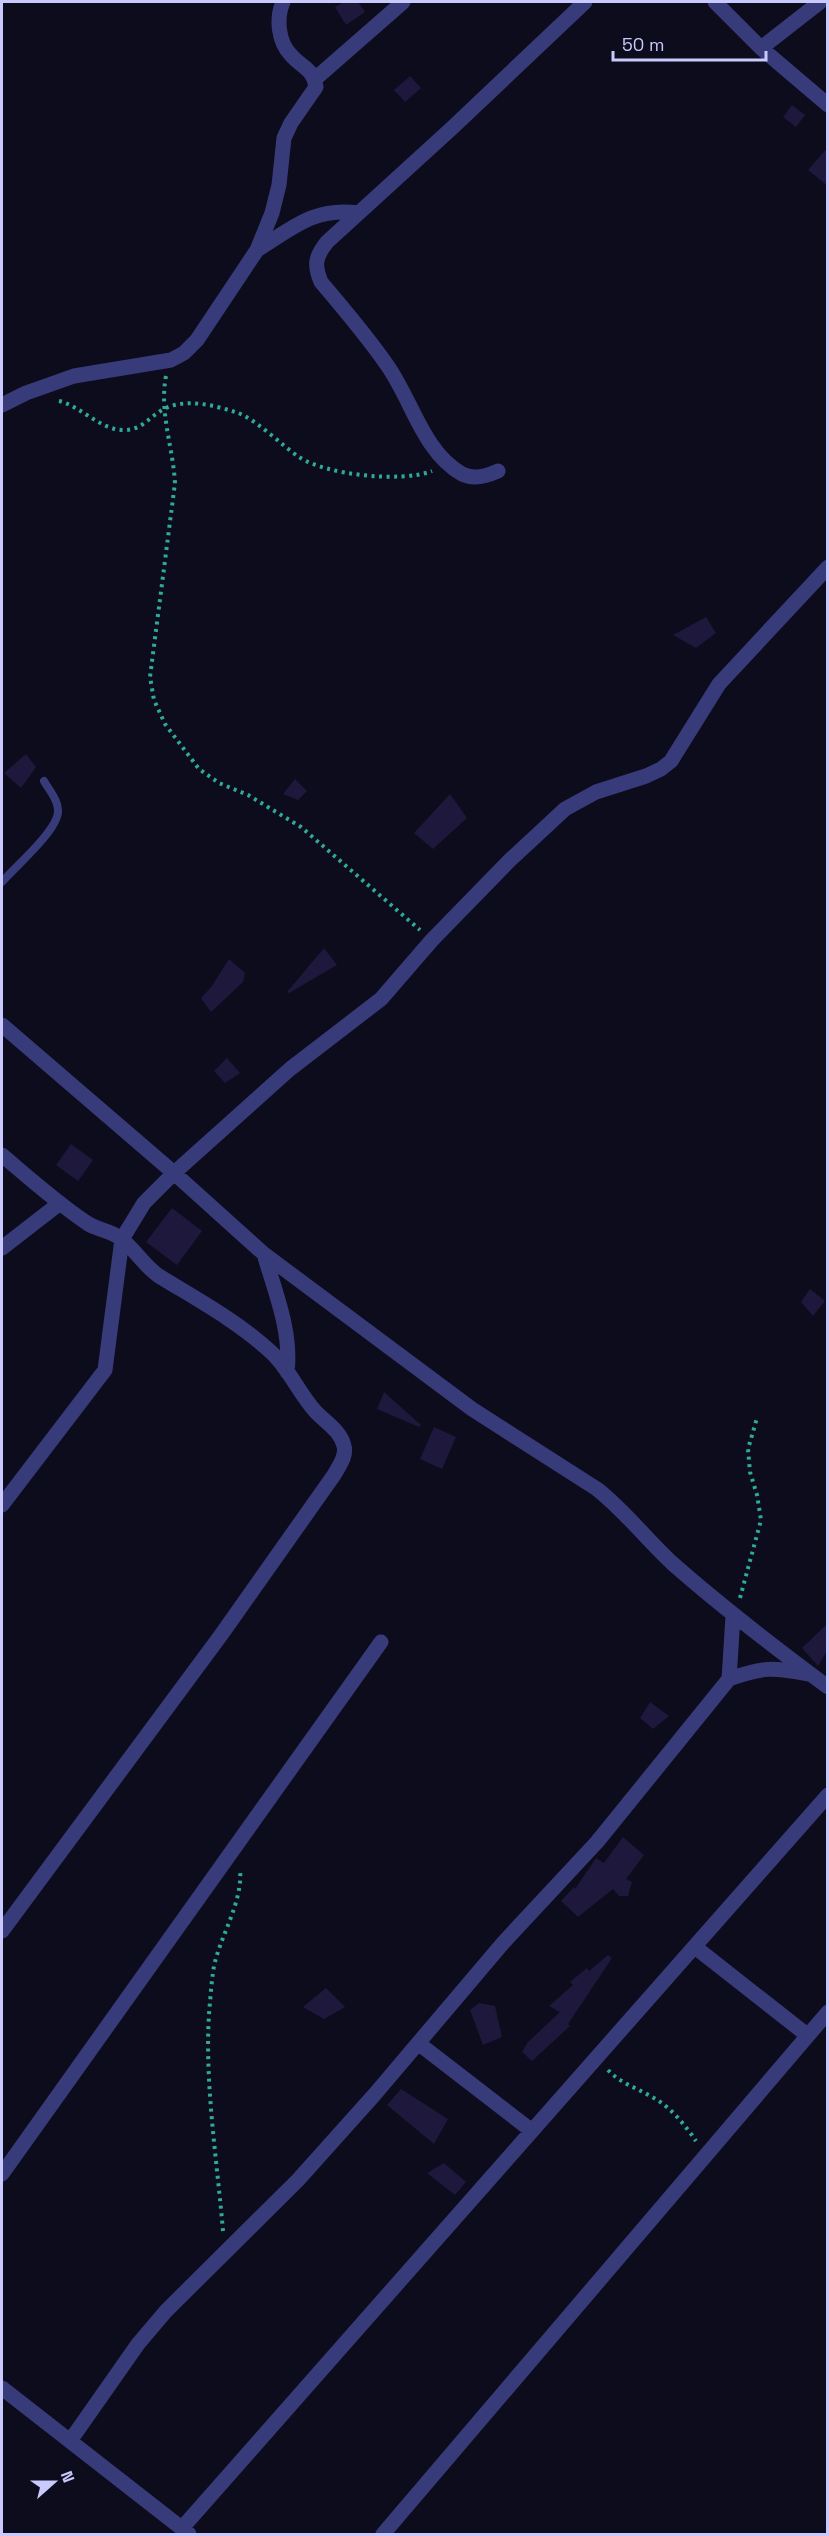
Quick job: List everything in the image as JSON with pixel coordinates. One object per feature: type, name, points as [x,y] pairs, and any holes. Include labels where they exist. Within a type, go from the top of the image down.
[{"type":"street","points":[[283,2],[280,10],[280,28],[285,49],[308,69],[315,79]]},
{"type":"street","points":[[2,405],[74,376],[171,360],[184,353],[197,340],[257,250],[272,213],[279,185],[284,138],[291,123],[313,93],[315,79],[403,2]]},
{"type":"street","points":[[498,471],[478,477],[464,475],[449,464],[432,444],[388,366],[321,282],[315,268],[317,254],[585,2]]},
{"type":"street","points":[[715,2],[761,48],[828,105]]},
{"type":"street","points":[[761,48],[820,2]]},
{"type":"street","points":[[257,250],[319,214],[338,211],[358,213]]},
{"type":"street","points":[[2,1505],[105,1370],[122,1239],[144,1203],[174,1173],[290,1069],[381,999],[432,940],[510,860],[565,809],[596,792],[646,776],[671,761],[719,684],[828,567]]},
{"type":"street","points":[[2,1025],[264,1254],[472,1409],[597,1489],[613,1502],[656,1548],[733,1616],[828,1687]]},
{"type":"street","points":[[2,1155],[93,1227],[122,1239],[157,1274],[192,1294],[256,1339],[274,1355],[296,1388],[317,1413],[338,1432],[344,1444],[342,1461],[222,1635],[2,1932]]},
{"type":"street","points":[[2,1248],[60,1203]]},
{"type":"street","points":[[264,1254],[283,1317],[289,1347],[287,1372]]},
{"type":"street","points":[[729,1679],[733,1616]]},
{"type":"street","points":[[2,2174],[381,1642]]},
{"type":"street","points":[[70,2441],[138,2344],[224,2251],[298,2180],[503,1943],[597,1842],[729,1679],[766,1668],[811,1675]]},
{"type":"street","points":[[2,2388],[185,2531],[532,2131],[828,1795]]},
{"type":"street","points":[[695,1947],[807,2035]]},
{"type":"street","points":[[383,2535],[828,2012]]},
{"type":"street","points":[[418,2043],[532,2131]]},
{"type":"lane","points":[[2,882],[57,819],[59,810],[44,781]]},
{"type":"path","points":[[171,360],[163,391],[176,483],[150,677],[154,700],[165,724],[199,769],[219,783],[248,795],[301,827],[432,940]]},
{"type":"path","points":[[56,400],[76,408],[105,425],[123,430],[137,429],[164,409],[179,405],[199,403],[238,412],[301,458],[333,470],[376,477],[407,477],[449,464]]},
{"type":"path","points":[[733,1616],[761,1520],[750,1472],[748,1449],[757,1418]]},
{"type":"path","points":[[224,2251],[208,2061],[214,1965],[241,1879],[238,1844]]},
{"type":"path","points":[[597,2058],[614,2076],[655,2098],[668,2109],[687,2128],[705,2155]]},
{"type":"building","points":[[345,2],[358,2],[365,12],[346,25],[335,7]]},
{"type":"building","points":[[410,76],[421,88],[405,102],[394,90]]},
{"type":"building","points":[[792,105],[805,115],[796,127],[783,117]]},
{"type":"building","points":[[828,147],[828,186],[808,170]]},
{"type":"building","points":[[706,617],[716,633],[696,648],[673,635]]},
{"type":"building","points":[[26,754],[36,767],[21,788],[4,773]]},
{"type":"building","points":[[295,779],[307,791],[298,800],[283,794]]},
{"type":"building","points":[[450,794],[467,818],[433,849],[414,833]]},
{"type":"building","points":[[324,948],[337,965],[289,993],[287,992]]},
{"type":"building","points":[[229,959],[245,973],[243,982],[211,1012],[201,998],[212,986]]},
{"type":"building","points":[[227,1058],[240,1073],[225,1083],[214,1071]]},
{"type":"building","points":[[71,1144],[93,1160],[78,1181],[56,1165]]},
{"type":"building","points":[[172,1208],[202,1231],[177,1265],[146,1242]]},
{"type":"building","points":[[810,1289],[825,1301],[813,1316],[801,1302]]},
{"type":"building","points":[[384,1392],[421,1425],[419,1427],[377,1409]]},
{"type":"building","points":[[434,1427],[456,1437],[442,1469],[420,1459]]},
{"type":"building","points":[[828,1623],[828,1649],[818,1666],[802,1648]]},
{"type":"building","points":[[650,1702],[669,1716],[653,1729],[640,1718]]},
{"type":"building","points":[[623,1837],[644,1855],[626,1879],[632,1882],[628,1896],[619,1896],[613,1889],[578,1917],[561,1901],[574,1887],[575,1889],[596,1858],[604,1863]]},
{"type":"building","points":[[608,1955],[612,1958],[568,2024],[570,2026],[532,2061],[522,2052],[528,2042],[560,2012],[549,2006],[573,1985],[570,1982],[587,1968],[589,1971]]},
{"type":"building","points":[[326,1988],[345,2007],[324,2019],[303,2007]]},
{"type":"building","points":[[479,2003],[495,2006],[502,2037],[483,2045],[470,2010]]},
{"type":"building","points":[[401,2089],[448,2119],[434,2144],[387,2105]]},
{"type":"building","points":[[444,2163],[466,2182],[455,2195],[427,2173]]}]
